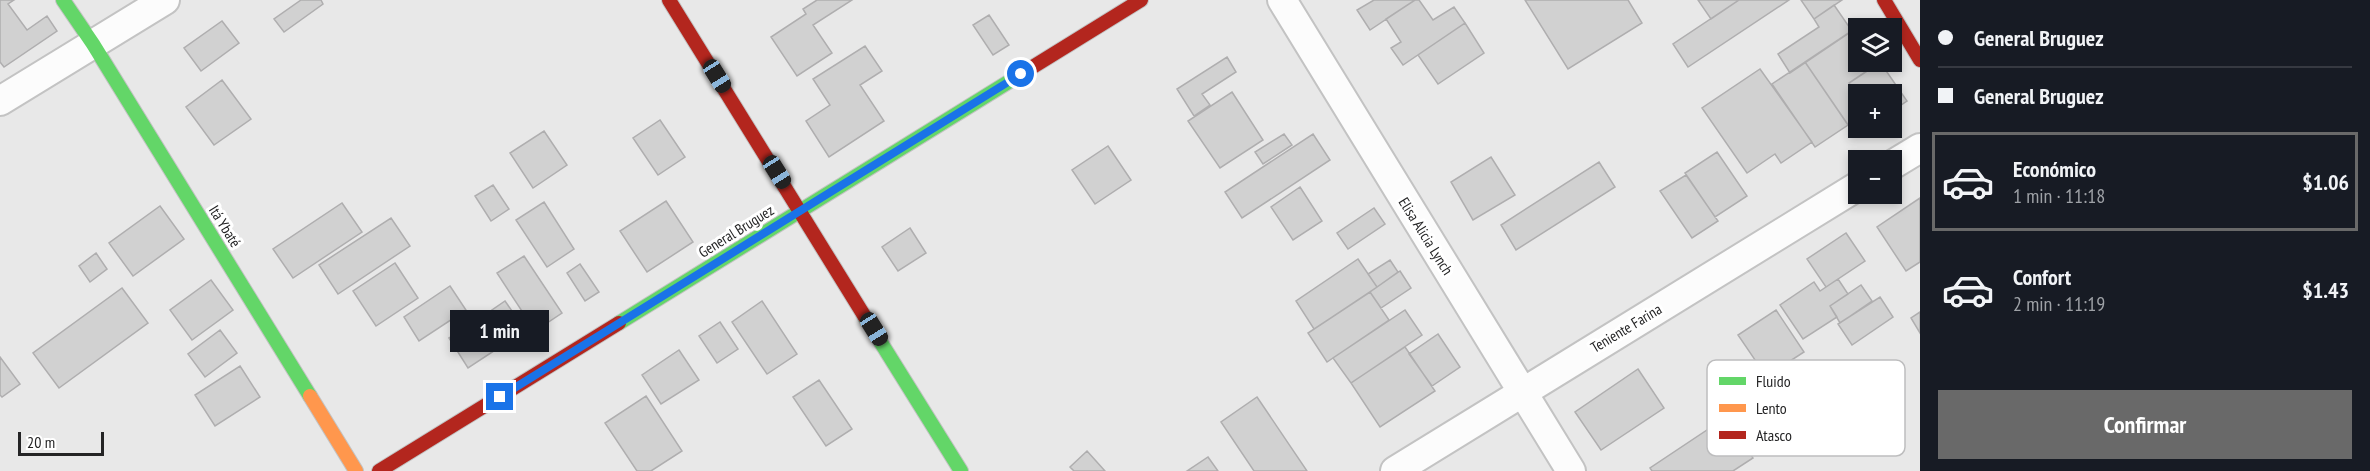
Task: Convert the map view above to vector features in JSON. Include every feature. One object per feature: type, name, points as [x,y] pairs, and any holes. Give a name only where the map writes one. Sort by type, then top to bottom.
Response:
[{"type":"street","name":"Itá Ybaté","points":[[63,0],[93,44],[356,471]]},
{"type":"street","points":[[0,101],[165,0]]},
{"type":"street","points":[[669,0],[961,471]]},
{"type":"street","name":"General Bruguez","points":[[379,471],[1141,0]]},
{"type":"street","name":"Elisa Alicia Lynch","points":[[1282,0],[1571,471]]},
{"type":"street","points":[[1884,0],[1920,60]]},
{"type":"street","points":[[1902,159],[1920,148]]},
{"type":"street","name":"Teniente Farina","points":[[1395,471],[1848,192]]},
{"type":"building","points":[[0,0],[14,0],[8,4],[27,30],[47,16],[57,31],[4,67],[0,62]]},
{"type":"building","points":[[301,0],[321,0],[323,4],[284,32],[274,19]]},
{"type":"building","points":[[817,0],[852,0],[813,25],[832,53],[797,76],[771,37],[806,14],[803,9]]},
{"type":"building","points":[[1374,0],[1415,0],[1370,30],[1357,10]]},
{"type":"building","points":[[1415,0],[1419,0],[1433,20],[1454,7],[1465,23],[1403,65],[1391,48],[1401,42],[1386,19]]},
{"type":"building","points":[[1525,0],[1628,0],[1642,23],[1568,69]]},
{"type":"building","points":[[1698,0],[1739,0],[1711,19]]},
{"type":"building","points":[[1739,0],[1789,0],[1688,67],[1673,44]]},
{"type":"building","points":[[1801,0],[1842,0],[1814,19]]},
{"type":"building","points":[[1834,5],[1848,25],[1848,34],[1790,73],[1778,54],[1819,27],[1814,19]]},
{"type":"building","points":[[989,15],[1009,45],[993,55],[973,25]]},
{"type":"building","points":[[222,21],[239,43],[201,71],[184,48]]},
{"type":"building","points":[[1465,23],[1484,53],[1438,84],[1418,55]]},
{"type":"building","points":[[1848,33],[1848,72],[1866,72],[1848,84],[1848,125],[1805,62]]},
{"type":"building","points":[[865,46],[882,71],[860,85],[884,121],[829,157],[806,121],[830,105],[813,79]]},
{"type":"building","points":[[1227,57],[1236,72],[1202,94],[1210,105],[1194,116],[1177,89]]},
{"type":"building","points":[[1805,62],[1848,125],[1815,147],[1772,84]]},
{"type":"building","points":[[1760,69],[1812,142],[1781,163],[1775,154],[1747,173],[1702,108]]},
{"type":"building","points":[[1865,72],[1887,72],[1895,84],[1850,84]]},
{"type":"building","points":[[222,80],[251,119],[214,145],[186,107]]},
{"type":"building","points":[[1232,92],[1263,140],[1220,168],[1188,121]]},
{"type":"building","points":[[1902,94],[1907,101],[1902,104]]},
{"type":"building","points":[[660,120],[685,157],[658,175],[633,138]]},
{"type":"building","points":[[544,131],[567,165],[533,188],[510,153]]},
{"type":"building","points":[[1284,134],[1292,145],[1263,164],[1255,152]]},
{"type":"building","points":[[1313,134],[1330,160],[1242,218],[1225,192]]},
{"type":"building","points":[[1108,146],[1131,180],[1095,204],[1072,170]]},
{"type":"building","points":[[1717,152],[1747,196],[1715,217],[1685,173]]},
{"type":"building","points":[[1491,157],[1515,195],[1473,220],[1451,182]]},
{"type":"building","points":[[1599,162],[1615,187],[1516,250],[1501,225]]},
{"type":"building","points":[[1686,175],[1718,221],[1692,238],[1660,191]]},
{"type":"building","points":[[493,185],[509,209],[491,221],[475,196]]},
{"type":"building","points":[[1300,187],[1322,221],[1293,240],[1271,207]]},
{"type":"building","points":[[1920,198],[1920,262],[1906,271],[1877,227]]},
{"type":"building","points":[[666,201],[693,242],[647,272],[620,231]]},
{"type":"building","points":[[544,202],[574,249],[547,267],[516,220]]},
{"type":"building","points":[[342,203],[362,232],[293,278],[273,249]]},
{"type":"building","points":[[160,206],[184,239],[133,276],[109,243]]},
{"type":"building","points":[[1374,208],[1385,224],[1348,249],[1337,233]]},
{"type":"building","points":[[391,218],[410,246],[338,294],[319,265]]},
{"type":"building","points":[[910,228],[926,253],[898,271],[882,247]]},
{"type":"building","points":[[1846,233],[1865,261],[1826,287],[1807,259]]},
{"type":"building","points":[[96,253],[107,269],[90,282],[79,266]]},
{"type":"building","points":[[524,256],[562,313],[535,331],[497,273]]},
{"type":"building","points":[[1358,259],[1377,287],[1314,329],[1296,301]]},
{"type":"building","points":[[1390,260],[1398,272],[1377,287],[1368,274]]},
{"type":"building","points":[[395,263],[418,298],[376,326],[353,291]]},
{"type":"building","points":[[580,264],[599,292],[585,301],[567,273]]},
{"type":"building","points":[[1400,271],[1411,288],[1381,308],[1370,292]]},
{"type":"building","points":[[1838,279],[1848,294],[1830,306],[1837,317],[1803,339],[1780,305],[1814,282],[1820,291]]},
{"type":"building","points":[[211,280],[233,310],[192,340],[170,310]]},
{"type":"building","points":[[1861,285],[1872,301],[1840,323],[1830,306]]},
{"type":"building","points":[[450,286],[466,310],[419,341],[404,317]]},
{"type":"building","points":[[122,288],[148,323],[59,388],[33,353]]},
{"type":"building","points":[[1370,292],[1389,320],[1327,362],[1308,333]]},
{"type":"building","points":[[1880,297],[1893,317],[1852,345],[1838,324]]},
{"type":"building","points":[[505,301],[528,334],[514,343],[492,310]]},
{"type":"building","points":[[762,301],[797,354],[767,374],[732,322]]},
{"type":"building","points":[[1405,310],[1422,335],[1351,383],[1333,358]]},
{"type":"building","points":[[1776,310],[1804,352],[1792,360],[1755,360],[1738,335]]},
{"type":"building","points":[[1920,312],[1920,333],[1911,318]]},
{"type":"building","points":[[487,313],[506,343],[468,368],[449,338]]},
{"type":"building","points":[[720,322],[738,349],[717,363],[699,336]]},
{"type":"building","points":[[220,330],[237,353],[205,377],[188,354]]},
{"type":"building","points":[[1438,334],[1460,367],[1432,386],[1409,354]]},
{"type":"building","points":[[1405,347],[1435,391],[1380,427],[1351,383]]},
{"type":"building","points":[[679,350],[699,380],[661,404],[642,375]]},
{"type":"building","points":[[0,357],[20,384],[2,397],[0,395]]},
{"type":"building","points":[[240,366],[260,397],[215,426],[195,395]]},
{"type":"building","points":[[1638,369],[1664,408],[1601,450],[1575,412]]},
{"type":"building","points":[[819,380],[852,429],[826,446],[793,397]]},
{"type":"building","points":[[646,396],[682,451],[651,471],[637,471],[605,423]]},
{"type":"building","points":[[1257,397],[1307,471],[1254,471],[1221,422]]},
{"type":"building","points":[[1707,430],[1707,456],[1752,456],[1753,458],[1733,471],[1652,471],[1650,468]]},
{"type":"building","points":[[1087,451],[1105,471],[1074,471],[1070,467]]},
{"type":"building","points":[[1208,457],[1218,471],[1187,471]]},
{"type":"traffic: fast","points":[[63,0],[93,44],[310,396]]},
{"type":"traffic: fast","points":[[619,323],[1031,68]]},
{"type":"traffic: fast","points":[[865,317],[961,471]]},
{"type":"traffic: slow","points":[[310,396],[356,471]]},
{"type":"traffic: jam","points":[[669,0],[865,317]]},
{"type":"traffic: jam","points":[[1031,68],[1141,0]]},
{"type":"traffic: jam","points":[[1884,0],[1920,60]]},
{"type":"traffic: jam","points":[[379,471],[619,323]]},
{"type":"route","points":[[500,397],[1021,74]]}]
